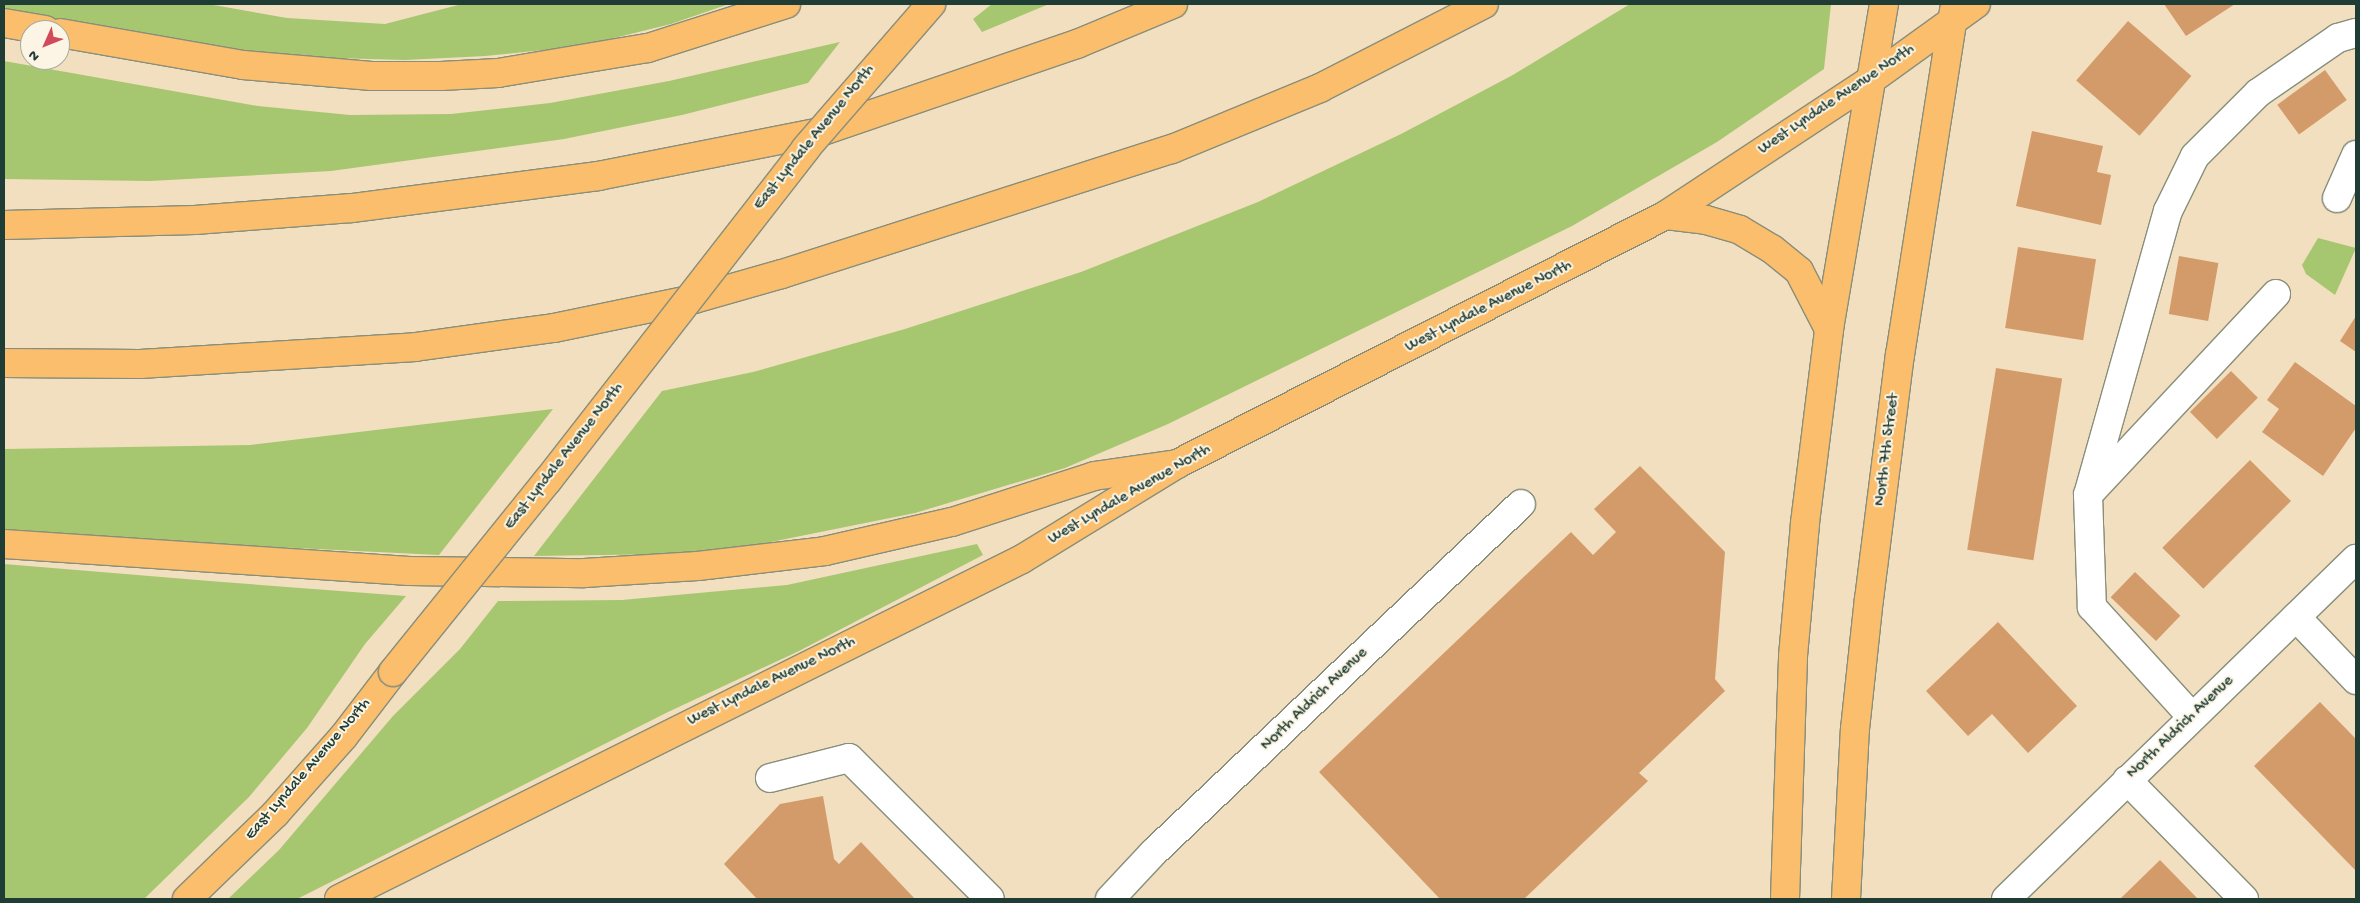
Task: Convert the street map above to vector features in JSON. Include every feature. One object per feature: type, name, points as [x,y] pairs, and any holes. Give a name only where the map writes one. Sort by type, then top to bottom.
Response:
[{"type":"main road","points":[[70,35],[243,65],[372,76],[441,76],[517,70],[648,48],[786,4]]},
{"type":"main road","name":"East Lyndale Avenue North","points":[[187,899],[275,814],[344,736],[393,672],[548,480],[806,148],[931,4]]},
{"type":"main road","points":[[4,225],[185,220],[352,208],[598,176],[820,132],[1077,44],[1173,4]]},
{"type":"main road","points":[[4,363],[140,364],[415,347],[554,328],[694,299],[818,263],[1172,149],[1320,88],[1484,4]]},
{"type":"main road","points":[[1785,899],[1793,656],[1805,523],[1829,329],[1884,4]]},
{"type":"main road","name":"West Lyndale Avenue North","points":[[339,899],[1022,559],[1177,464],[1666,215],[1872,79],[1954,12],[1976,4]]},
{"type":"main road","name":"North 7th Street","points":[[1846,899],[1855,729],[1868,609],[1900,355],[1954,12]]},
{"type":"main road","points":[[4,23],[20,26]]},
{"type":"main road","points":[[1666,215],[1706,220],[1740,230],[1772,249],[1799,271],[1829,329]]},
{"type":"main road","points":[[4,544],[409,571],[584,573],[698,566],[824,551],[952,522],[1094,476],[1177,464]]},
{"type":"street","points":[[2192,717],[2092,607],[2088,495],[2168,211],[2195,156],[2258,93],[2338,38],[2356,32]]},
{"type":"street","points":[[2337,198],[2356,156]]},
{"type":"street","points":[[2088,495],[2276,294]]},
{"type":"street","name":"North Aldrich Avenue","points":[[1110,899],[1153,853],[1522,504]]},
{"type":"street","name":"North Aldrich Avenue","points":[[2006,899],[2356,558]]},
{"type":"street","points":[[2296,617],[2356,680]]},
{"type":"street","points":[[770,778],[849,758],[990,899]]},
{"type":"street","points":[[2127,780],[2244,899]]},
{"type":"green space","points":[[4,4],[208,4],[287,18],[385,24],[462,4],[729,4],[671,24],[582,46],[485,56],[405,60],[332,58],[241,50],[70,24],[70,20],[44,20],[4,14]]},
{"type":"green space","points":[[992,4],[1049,4],[982,32],[973,19]]},
{"type":"green space","points":[[1630,4],[1831,4],[1824,69],[1717,142],[1572,226],[1168,424],[1065,468],[915,513],[761,544],[675,554],[534,556],[662,391],[753,372],[905,329],[1081,272],[1258,202],[1401,134],[1511,76]]},
{"type":"green space","points":[[840,42],[808,83],[682,115],[564,139],[331,171],[150,181],[4,179],[4,61],[20,64],[20,70],[55,70],[258,106],[350,115],[451,114],[550,103],[669,81]]},
{"type":"green space","points":[[2318,238],[2356,248],[2335,295],[2306,274],[2302,265]]},
{"type":"green space","points":[[553,409],[439,555],[4,534],[4,449],[250,445]]},
{"type":"green space","points":[[977,544],[983,555],[799,651],[668,712],[297,899],[228,899],[279,850],[393,716],[460,649],[498,601],[622,600],[787,585]]},
{"type":"green space","points":[[4,564],[406,596],[365,644],[307,728],[249,797],[144,899],[4,899]]},
{"type":"building","points":[[2164,4],[2235,4],[2186,36]]},
{"type":"building","points":[[2128,21],[2191,76],[2140,136],[2076,81]]},
{"type":"building","points":[[2325,70],[2347,100],[2299,135],[2277,105]]},
{"type":"building","points":[[2032,131],[2103,146],[2097,172],[2111,175],[2101,225],[2016,206]]},
{"type":"building","points":[[2018,247],[2096,259],[2083,340],[2005,328]]},
{"type":"building","points":[[2179,256],[2218,263],[2208,321],[2169,314]]},
{"type":"building","points":[[2356,316],[2356,352],[2340,341]]},
{"type":"building","points":[[2295,362],[2356,406],[2356,428],[2323,476],[2262,432],[2279,409],[2267,400]]},
{"type":"building","points":[[1996,368],[2062,378],[2033,560],[1967,550]]},
{"type":"building","points":[[2231,371],[2258,398],[2217,439],[2190,412]]},
{"type":"building","points":[[2250,460],[2291,501],[2203,589],[2162,548]]},
{"type":"building","points":[[1640,466],[1725,552],[1715,679],[1725,691],[1639,773],[1648,781],[1524,899],[1440,899],[1319,772],[1571,532],[1593,555],[1616,532],[1594,509]]},
{"type":"building","points":[[2135,572],[2180,616],[2156,641],[2111,597]]},
{"type":"building","points":[[1998,622],[2077,706],[2028,753],[1992,714],[1968,736],[1926,691]]},
{"type":"building","points":[[2320,702],[2356,739],[2356,871],[2254,766]]},
{"type":"building","points":[[823,796],[834,859],[839,864],[861,842],[915,899],[757,899],[724,864],[780,804]]},
{"type":"building","points":[[2160,860],[2198,899],[2120,899]]}]
